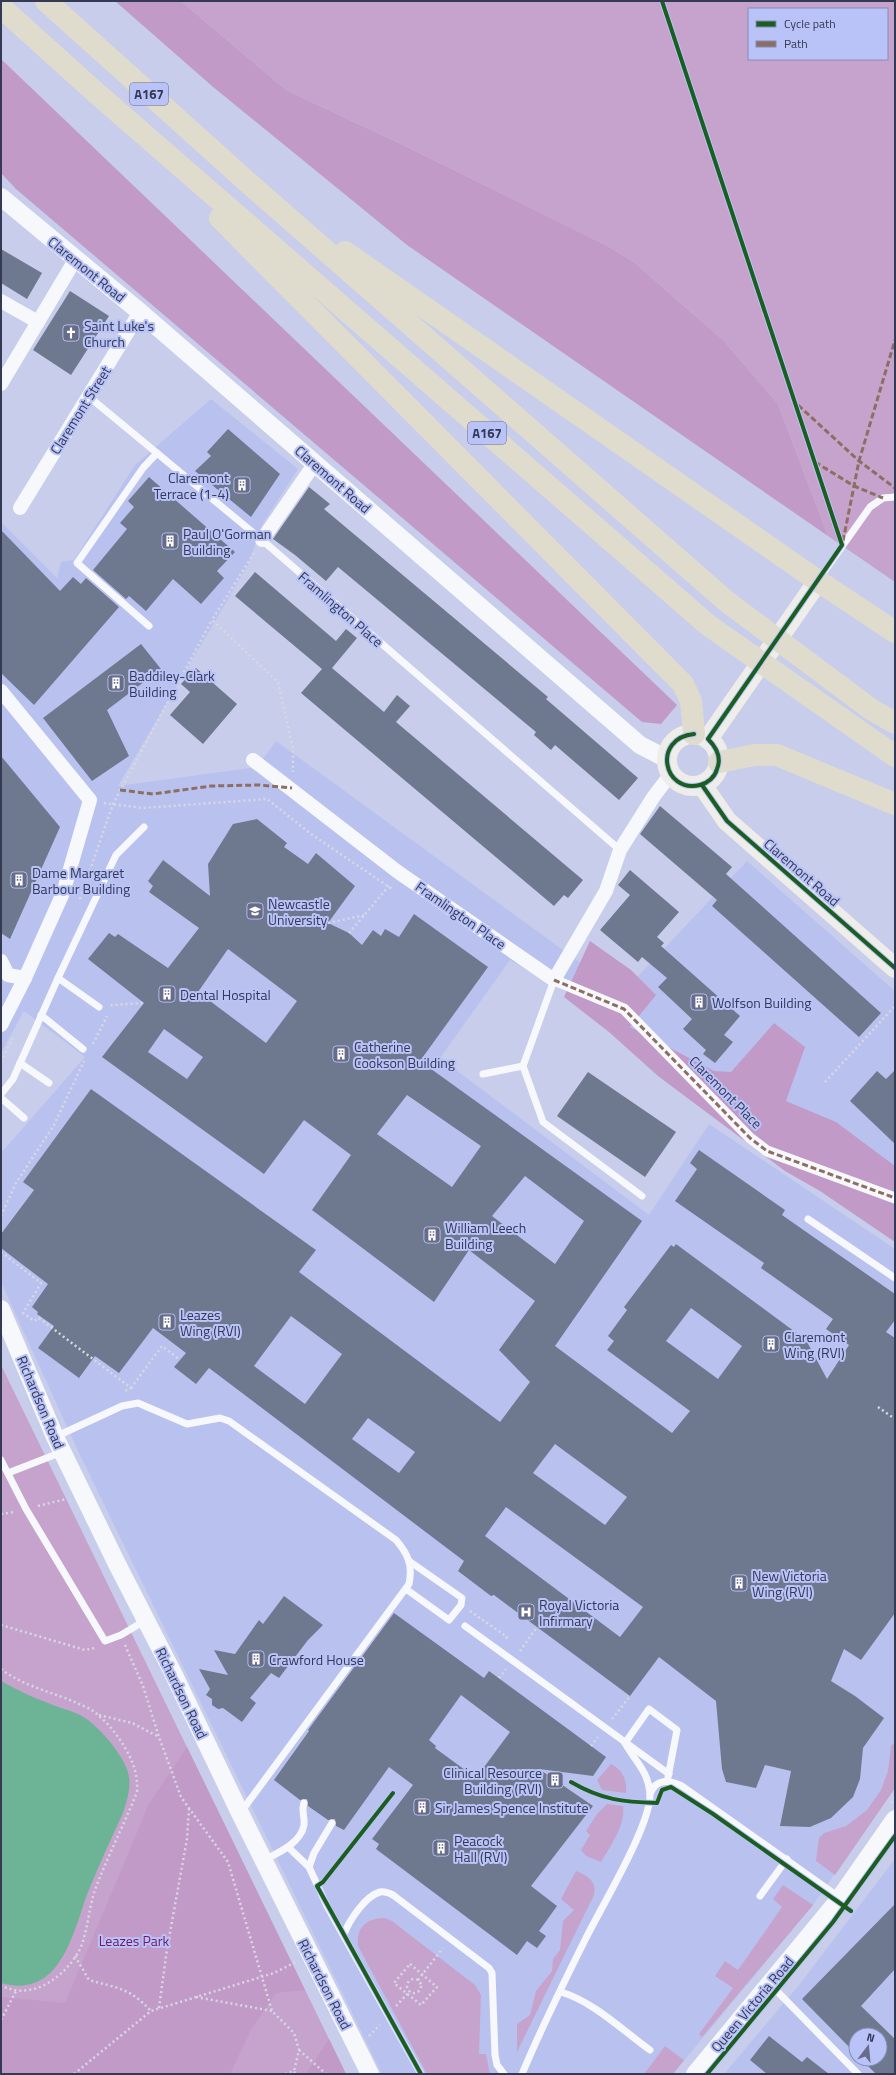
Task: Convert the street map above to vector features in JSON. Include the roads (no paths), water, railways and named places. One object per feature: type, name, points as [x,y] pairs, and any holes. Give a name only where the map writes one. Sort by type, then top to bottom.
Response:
[{"type":"highway","name":"A167","points":[[46,1],[253,187],[726,601],[872,710],[895,723]]},
{"type":"highway","name":"A167","points":[[1,7],[94,91],[708,625],[895,756]]},
{"type":"highway","points":[[94,91],[683,684],[691,701],[701,736]]},
{"type":"highway","points":[[253,187],[813,589],[895,632]]},
{"type":"highway","points":[[719,762],[755,755],[777,756],[895,804]]},
{"type":"main road","points":[[701,736],[735,698],[813,589]]},
{"type":"main road","points":[[701,736],[714,745],[719,762],[714,776],[702,785],[685,785],[677,781],[669,766],[673,744],[679,738],[701,736]]},
{"type":"main road","name":"Claremont Road","points":[[702,785],[727,821],[895,968]]},
{"type":"street","name":"Claremont Road","points":[[1,197],[75,260],[140,312],[640,745],[658,756],[669,766]]},
{"type":"street","points":[[1,384],[75,260]]},
{"type":"street","points":[[1,301],[38,322]]},
{"type":"street","name":"Claremont Street","points":[[20,508],[140,312]]},
{"type":"street","points":[[262,540],[315,463]]},
{"type":"street","points":[[1,691],[90,800],[63,893],[25,978],[1,1025]]},
{"type":"street","name":"Framlington Place","points":[[253,760],[292,788],[398,872],[554,980]]},
{"type":"street","points":[[554,980],[606,890],[620,850],[654,796],[669,766]]},
{"type":"street","points":[[1,961],[8,975],[25,978]]},
{"type":"street","name":"Claremont Place","points":[[554,980],[624,1009],[750,1138],[767,1151],[895,1198]]},
{"type":"street","name":"Richardson Road","points":[[1,1309],[58,1444],[172,1671],[240,1814],[370,2074]]},
{"type":"street","name":"Queen Victoria Road","points":[[695,2074],[840,1897],[895,1819]]},
{"type":"lane","name":"Framlington Place","points":[[88,396],[262,540],[620,850]]},
{"type":"lane","points":[[149,626],[77,563],[143,468],[157,453]]},
{"type":"lane","points":[[813,589],[870,507],[883,498],[895,497]]},
{"type":"lane","points":[[1,1094],[13,1079],[58,978],[116,855],[144,827]]},
{"type":"lane","points":[[58,978],[99,1007]]},
{"type":"lane","points":[[554,980],[523,1066],[543,1122],[642,1196]]},
{"type":"lane","points":[[41,1015],[86,1050]]},
{"type":"lane","points":[[20,1063],[49,1083]]},
{"type":"lane","points":[[483,1074],[523,1066]]},
{"type":"lane","points":[[1,1098],[24,1118]]},
{"type":"lane","points":[[808,1219],[895,1278]]},
{"type":"lane","points":[[8,1473],[122,1406],[138,1403],[187,1424],[220,1418],[229,1421],[396,1540],[406,1552],[411,1573],[409,1584],[240,1814]]},
{"type":"lane","points":[[1,1460],[26,1509],[105,1641],[121,1635],[146,1620]]},
{"type":"lane","points":[[406,1588],[449,1620],[461,1605],[462,1598],[409,1561]]},
{"type":"lane","points":[[465,1626],[625,1743],[668,1778],[696,1794],[840,1897]]},
{"type":"lane","points":[[625,1743],[649,1709],[677,1730],[668,1778]]},
{"type":"lane","points":[[625,1743],[644,1770],[650,1794]]},
{"type":"lane","points":[[522,2074],[585,1940],[637,1838],[644,1821],[650,1794],[657,1784],[668,1778]]},
{"type":"lane","points":[[264,1860],[288,1847],[303,1828],[304,1803]]},
{"type":"lane","points":[[309,1867],[314,1853],[332,1823]]},
{"type":"lane","points":[[288,1847],[309,1867],[327,1906],[421,2074]]},
{"type":"lane","points":[[760,1896],[787,1859]]},
{"type":"lane","points":[[344,1934],[347,1925],[357,1911],[380,1892],[386,1892],[393,1895],[489,1968],[492,1973],[495,2055],[497,2065],[504,2074]]},
{"type":"lane","points":[[769,1983],[858,2074]]},
{"type":"lane","points":[[561,1992],[575,1996],[593,2007],[650,2050]]},
{"type":"place","name":"Saint Luke's Church","points":[[71,333]]},
{"type":"place","name":"Claremont Terrace (1-4)","points":[[242,485]]},
{"type":"place","name":"Paul O'Gorman Building","points":[[170,541]]},
{"type":"place","name":"Baddiley-Clark Building","points":[[116,683]]},
{"type":"place","name":"Dame Margaret Barbour Building","points":[[19,880]]},
{"type":"place","name":"Newcastle University","points":[[255,911]]},
{"type":"place","name":"Dental Hospital","points":[[167,994]]},
{"type":"place","name":"Wolfson Building","points":[[699,1002]]},
{"type":"place","name":"Catherine Cookson Building","points":[[341,1054]]},
{"type":"place","name":"William Leech Building","points":[[432,1235]]},
{"type":"place","name":"Leazes Wing (RVI)","points":[[167,1322]]},
{"type":"place","name":"Claremont Wing (RVI)","points":[[771,1344]]},
{"type":"place","name":"New Victoria Wing (RVI)","points":[[739,1583]]},
{"type":"place","name":"Royal Victoria Infirmary","points":[[526,1612]]},
{"type":"place","name":"Crawford House","points":[[256,1659]]},
{"type":"place","name":"Clinical Resource Building (RVI)","points":[[555,1780]]},
{"type":"place","name":"Sir James Spence Institute","points":[[422,1807]]},
{"type":"place","name":"Peacock Hall (RVI)","points":[[441,1848]]},
{"type":"park label","name":"Leazes Park","points":[[134,1940]]}]
